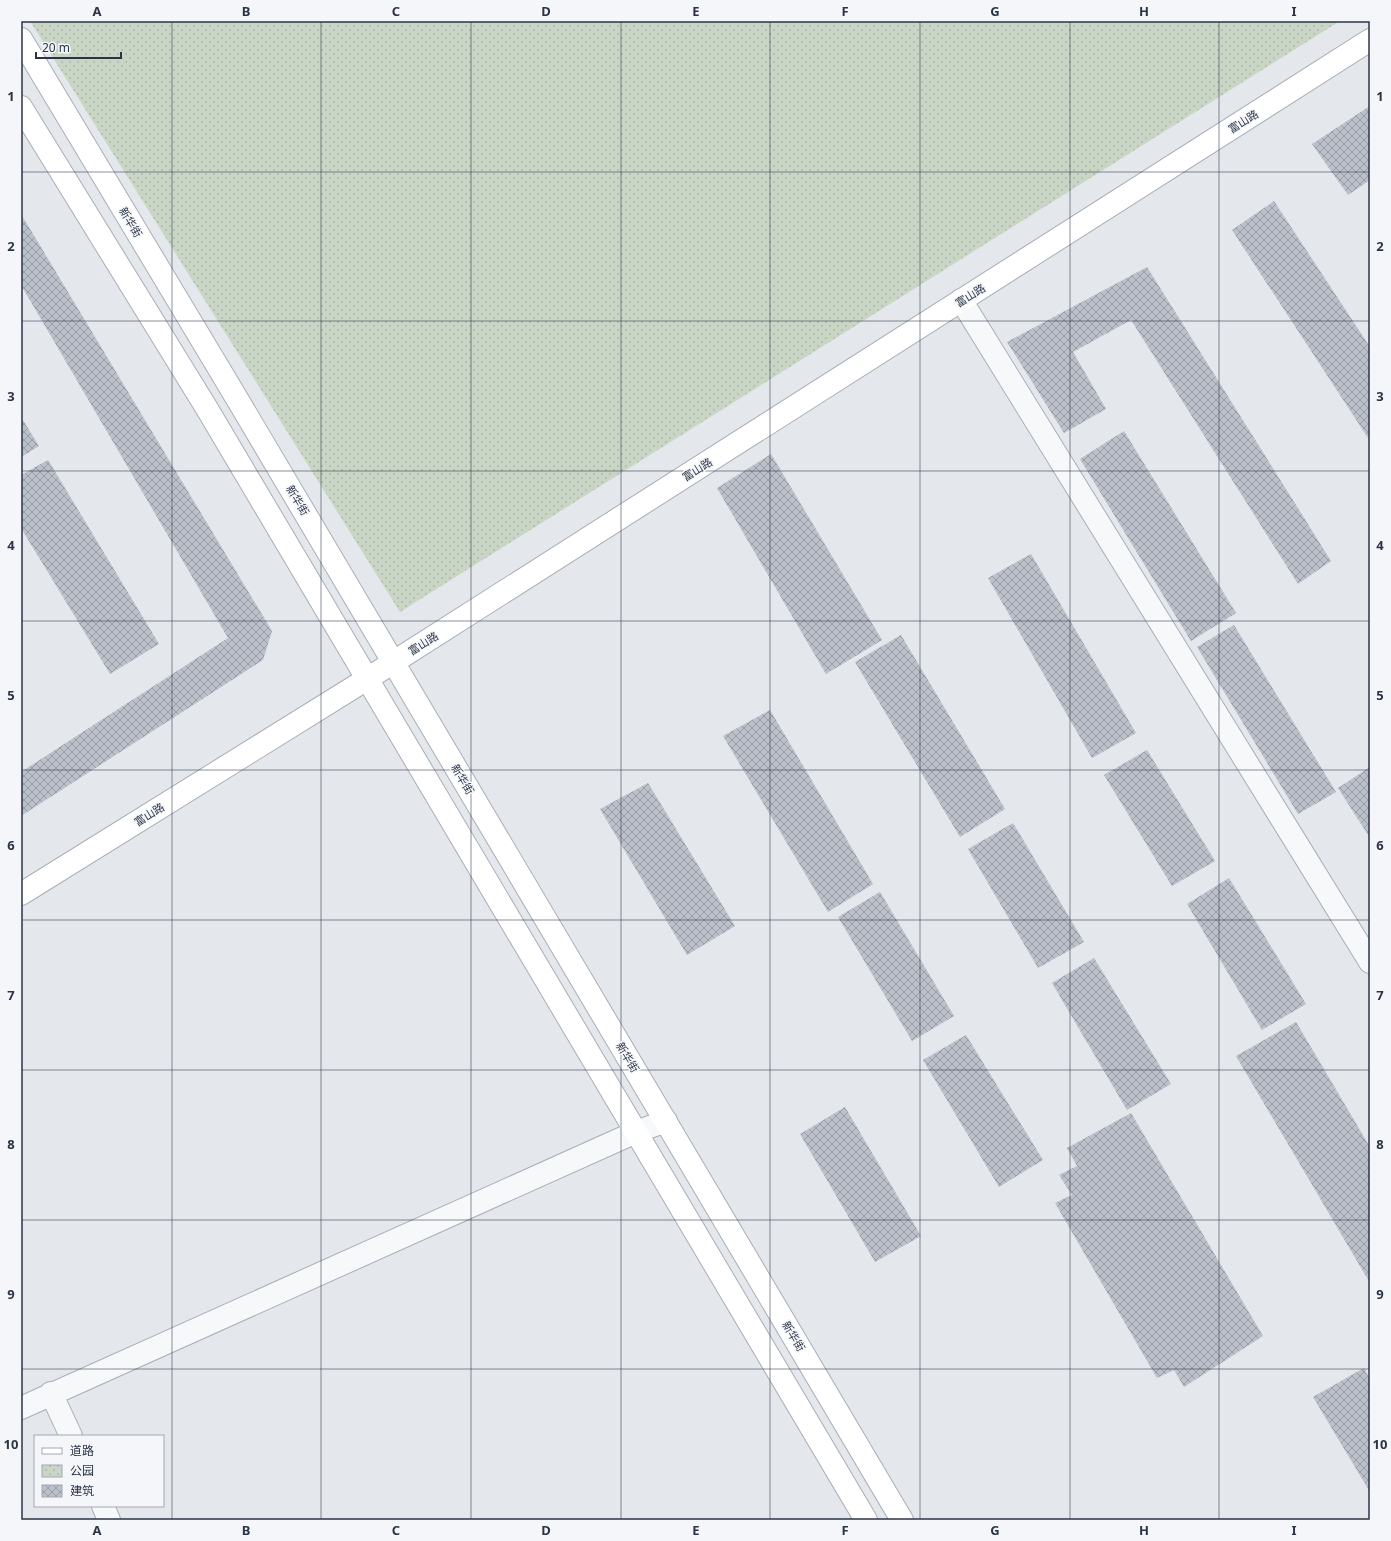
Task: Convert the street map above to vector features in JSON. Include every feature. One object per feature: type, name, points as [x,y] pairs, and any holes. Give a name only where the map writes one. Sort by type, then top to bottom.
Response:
[{"type":"street","name":"新华街","points":[[21,39],[394,662],[902,1520]]},
{"type":"street","name":"富山路","points":[[21,894],[394,662],[1370,40]]},
{"type":"street","points":[[21,107],[206,408],[866,1520]]},
{"type":"street","points":[[961,300],[1370,962]]},
{"type":"street","points":[[21,1408],[51,1393],[636,1132],[666,1121]]},
{"type":"street","points":[[51,1393],[71,1435]]},
{"type":"green space","points":[[30,21],[1340,21],[400,612]]},
{"type":"building","points":[[1370,106],[1370,180],[1348,195],[1312,144]]},
{"type":"building","points":[[1274,201],[1370,347],[1370,441],[1232,230]]},
{"type":"building","points":[[21,214],[272,631],[263,660],[21,816],[21,772],[228,638],[21,285]]},
{"type":"building","points":[[1147,267],[1331,561],[1298,584],[1131,320],[1073,352],[1106,409],[1064,433],[1007,342]]},
{"type":"building","points":[[21,417],[39,446],[21,457]]},
{"type":"building","points":[[1124,431],[1236,613],[1191,641],[1080,459]]},
{"type":"building","points":[[771,454],[882,640],[826,674],[717,488]]},
{"type":"building","points":[[48,460],[159,644],[110,674],[21,528],[21,475]]},
{"type":"building","points":[[1031,554],[1136,733],[1092,758],[988,578]]},
{"type":"building","points":[[1234,625],[1336,792],[1298,814],[1197,647]]},
{"type":"building","points":[[901,635],[1005,809],[960,837],[855,662]]},
{"type":"building","points":[[770,710],[873,884],[828,912],[723,736]]},
{"type":"building","points":[[1147,750],[1215,861],[1172,886],[1104,775]]},
{"type":"building","points":[[1370,767],[1370,838],[1338,788]]},
{"type":"building","points":[[648,783],[735,926],[687,955],[600,809]]},
{"type":"building","points":[[1013,823],[1084,942],[1038,968],[968,849]]},
{"type":"building","points":[[1229,878],[1306,1004],[1262,1030],[1187,904]]},
{"type":"building","points":[[880,892],[954,1016],[912,1041],[838,917]]},
{"type":"building","points":[[1094,958],[1171,1084],[1127,1110],[1052,983]]},
{"type":"building","points":[[1296,1022],[1370,1147],[1370,1283],[1236,1056]]},
{"type":"building","points":[[966,1035],[1043,1160],[999,1187],[923,1060]]},
{"type":"building","points":[[845,1107],[921,1236],[875,1262],[800,1134]]},
{"type":"building","points":[[1131,1113],[1263,1336],[1184,1387],[1174,1370],[1157,1378],[1055,1203],[1072,1195],[1059,1175],[1077,1166],[1067,1148]]},
{"type":"building","points":[[1364,1368],[1370,1379],[1370,1492],[1313,1397]]}]
